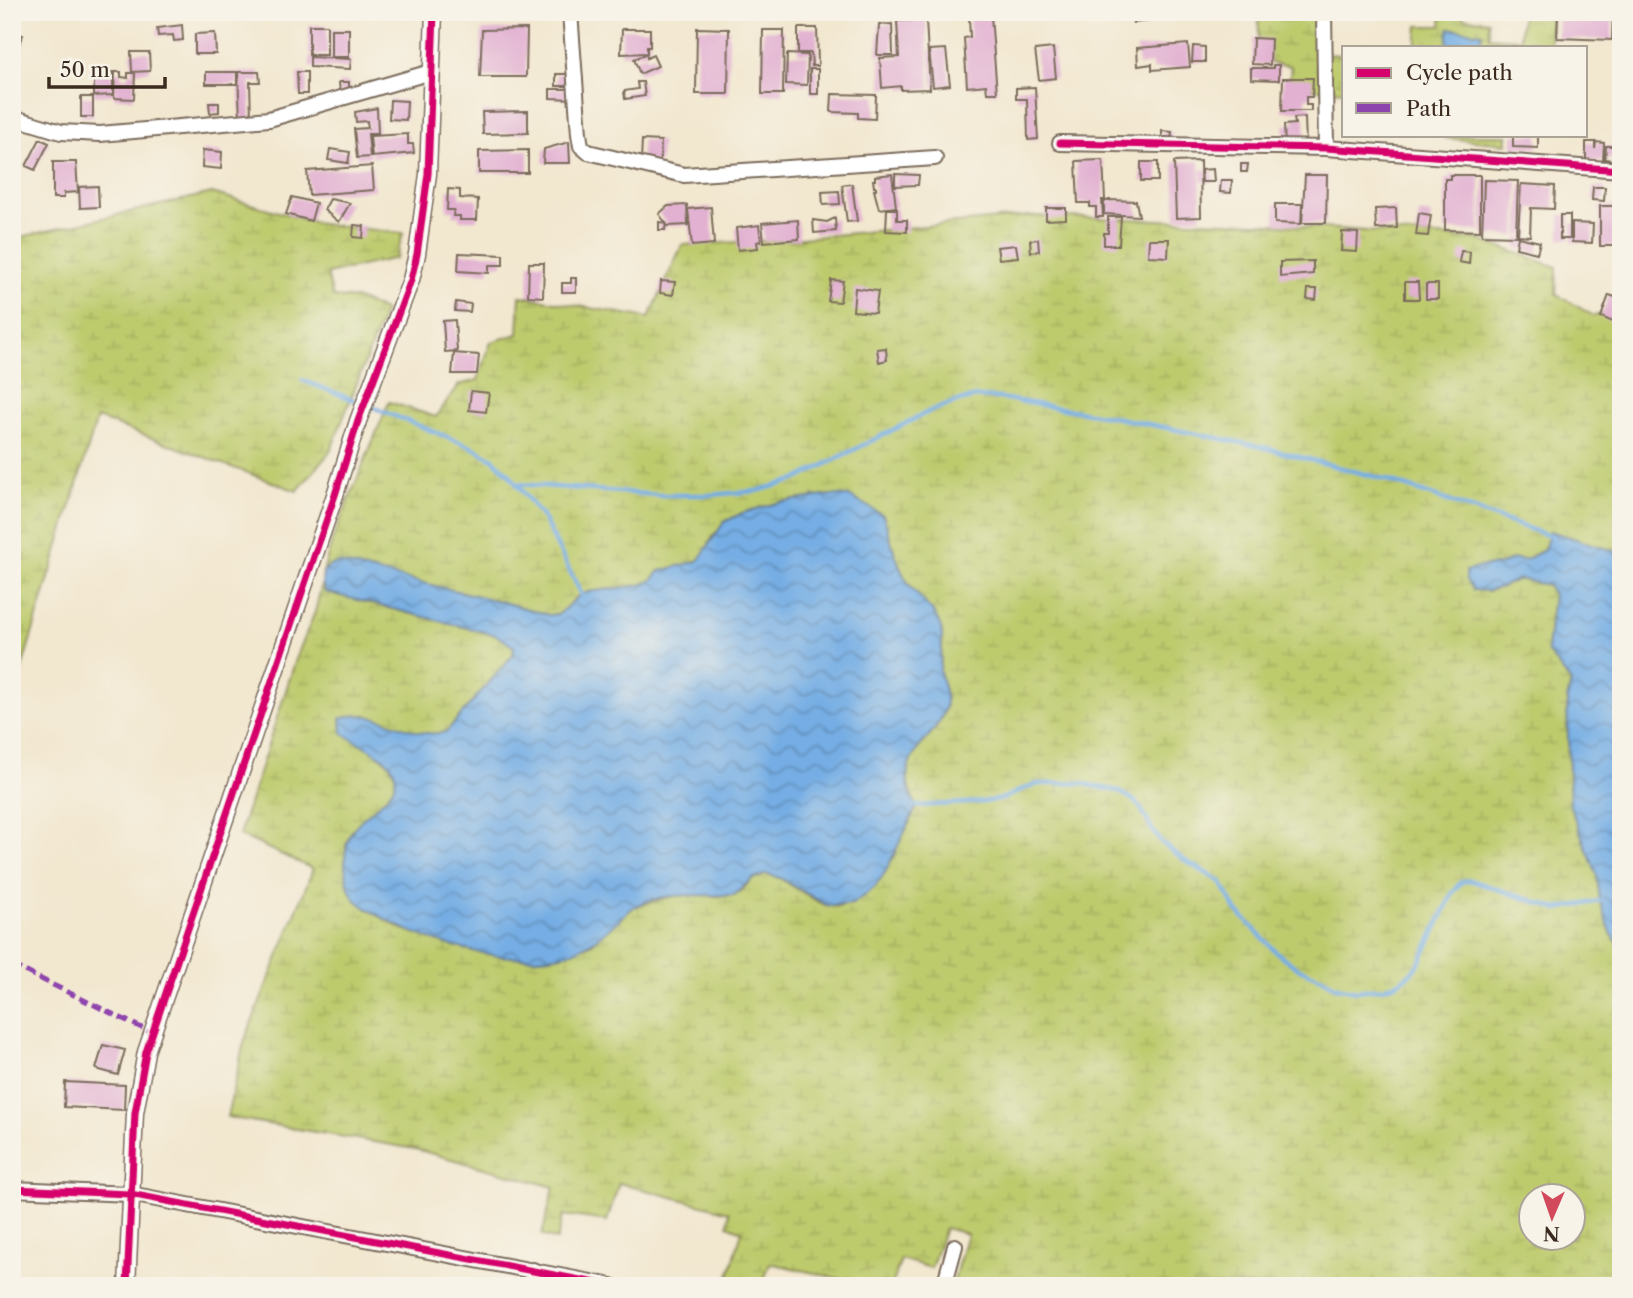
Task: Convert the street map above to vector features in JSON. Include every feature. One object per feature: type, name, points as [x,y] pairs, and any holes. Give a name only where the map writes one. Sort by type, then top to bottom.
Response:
[{"type":"street","points":[[127,1286],[136,1097],[146,1052],[358,421],[411,280],[428,174],[435,12]]},
{"type":"street","points":[[570,12],[579,134],[581,146],[588,152],[684,176],[935,158]]},
{"type":"street","points":[[1324,12],[1326,148]]},
{"type":"street","points":[[12,117],[61,132],[100,134],[269,118],[431,72]]},
{"type":"street","points":[[1060,143],[1326,148],[1621,170]]},
{"type":"street","points":[[12,1189],[130,1194],[612,1286]]},
{"type":"street","points":[[944,1286],[955,1246]]},
{"type":"street","points":[[529,1286],[533,1269]]},
{"type":"green space","points":[[1259,12],[1318,12],[1317,54],[1342,55],[1342,91],[1289,87],[1291,66],[1258,61]]},
{"type":"green space","points":[[1442,12],[1462,12],[1464,18],[1488,21],[1489,37],[1520,39],[1522,12],[1551,12],[1550,46],[1479,46],[1481,33],[1447,44],[1465,46],[1416,46],[1418,26],[1441,26]]},
{"type":"green space","points":[[1507,136],[1507,144],[1445,138]]},
{"type":"green space","points":[[212,193],[321,224],[403,233],[396,258],[327,274],[333,297],[358,299],[385,311],[330,452],[297,491],[97,418],[12,701],[12,239]]},
{"type":"green space","points":[[1029,216],[1255,223],[1477,239],[1557,267],[1556,294],[1594,316],[1621,310],[1621,553],[1550,532],[1544,550],[1525,560],[1512,559],[1501,565],[1484,566],[1502,587],[1518,579],[1548,585],[1553,595],[1547,651],[1571,682],[1567,700],[1570,806],[1597,875],[1600,901],[1611,933],[1621,947],[1621,1286],[952,1286],[967,1234],[945,1228],[931,1268],[901,1259],[892,1286],[840,1286],[841,1279],[770,1263],[762,1286],[726,1286],[742,1231],[728,1225],[729,1212],[619,1183],[607,1221],[563,1215],[557,1240],[542,1235],[554,1187],[415,1149],[227,1117],[244,1042],[313,869],[239,835],[297,656],[315,612],[322,583],[325,592],[496,635],[514,647],[513,655],[446,732],[423,735],[365,715],[380,756],[395,773],[396,783],[392,792],[352,830],[346,845],[345,866],[364,907],[400,928],[490,954],[519,957],[563,954],[591,944],[634,907],[680,894],[719,896],[740,892],[752,879],[767,874],[779,878],[817,901],[839,907],[875,887],[894,856],[899,840],[917,807],[909,787],[908,771],[912,758],[938,724],[944,712],[946,697],[940,671],[941,628],[904,576],[883,515],[831,495],[781,502],[742,513],[713,535],[708,548],[698,561],[661,571],[652,580],[641,585],[588,592],[577,597],[559,614],[549,615],[340,564],[323,572],[333,538],[389,402],[436,417],[459,385],[478,380],[491,342],[518,334],[520,296],[649,318],[682,245],[782,240]]},
{"type":"water","points":[[1449,28],[1482,33],[1479,46],[1447,44]]},
{"type":"water","points":[[831,495],[849,496],[883,515],[904,576],[934,614],[942,633],[940,671],[946,697],[944,712],[912,759],[907,772],[909,787],[917,806],[886,871],[875,887],[853,904],[828,906],[780,878],[767,874],[752,879],[734,895],[683,895],[646,902],[632,908],[587,945],[565,954],[520,958],[445,944],[399,926],[366,908],[354,898],[345,867],[349,837],[358,823],[392,790],[395,781],[394,771],[387,761],[342,733],[341,718],[368,716],[419,732],[446,732],[513,655],[514,647],[496,635],[325,592],[323,572],[331,565],[340,563],[549,615],[559,614],[577,597],[588,592],[641,585],[652,580],[660,571],[698,561],[724,522],[742,513],[781,502]]},
{"type":"water","points":[[1550,531],[1621,553],[1621,947],[1611,933],[1600,901],[1597,875],[1570,806],[1567,700],[1571,682],[1547,651],[1553,595],[1548,585],[1518,579],[1487,591],[1473,590],[1466,580],[1466,571],[1501,565],[1512,559],[1525,560],[1544,550]]},
{"type":"building","points":[[1132,12],[1149,12],[1150,21],[1133,23]]},
{"type":"building","points":[[1558,12],[1613,12],[1612,40],[1557,38]]},
{"type":"building","points":[[991,16],[997,93],[987,93],[986,85],[967,87],[964,38],[970,37],[969,17]]},
{"type":"building","points":[[926,20],[930,89],[901,90],[901,86],[882,88],[880,58],[899,57],[897,21]]},
{"type":"building","points":[[892,24],[893,55],[877,55],[879,25]]},
{"type":"building","points":[[182,25],[183,40],[174,41],[173,35],[158,36],[157,28]]},
{"type":"building","points":[[309,25],[327,25],[327,55],[309,55]]},
{"type":"building","points":[[697,28],[729,29],[728,94],[696,94]]},
{"type":"building","points":[[798,28],[817,28],[818,66],[812,66],[811,53],[798,53]]},
{"type":"building","points":[[331,29],[349,29],[349,57],[331,57]]},
{"type":"building","points":[[527,29],[526,77],[480,77],[482,30]]},
{"type":"building","points":[[622,29],[650,29],[650,47],[647,47],[647,53],[621,54]]},
{"type":"building","points":[[763,30],[784,30],[783,94],[762,94]]},
{"type":"building","points":[[12,31],[23,35],[15,54],[12,53]]},
{"type":"building","points":[[215,33],[216,54],[195,54],[195,34]]},
{"type":"building","points":[[1253,38],[1271,39],[1270,65],[1252,64]]},
{"type":"building","points":[[1188,44],[1190,67],[1152,70],[1152,64],[1138,66],[1137,48]]},
{"type":"building","points":[[1193,46],[1205,47],[1205,62],[1192,62]]},
{"type":"building","points":[[1053,48],[1056,78],[1039,80],[1035,50]]},
{"type":"building","points":[[946,49],[950,85],[933,87],[929,50]]},
{"type":"building","points":[[131,52],[149,52],[150,71],[132,72]]},
{"type":"building","points":[[646,54],[647,58],[653,55],[658,66],[640,74],[634,59]]},
{"type":"building","points":[[787,54],[808,55],[807,85],[786,84]]},
{"type":"building","points":[[310,57],[351,59],[350,69],[310,67]]},
{"type":"building","points":[[1273,65],[1279,65],[1279,80],[1251,79],[1251,68],[1273,68]]},
{"type":"building","points":[[810,69],[818,69],[818,94],[810,94]]},
{"type":"building","points":[[113,72],[113,95],[94,96],[94,73]]},
{"type":"building","points":[[115,72],[121,72],[121,77],[128,78],[128,73],[135,73],[134,99],[114,98]]},
{"type":"building","points":[[206,72],[237,72],[237,84],[206,84]]},
{"type":"building","points":[[238,72],[259,72],[260,82],[250,82],[251,119],[240,119]]},
{"type":"building","points":[[297,72],[307,72],[307,94],[298,94]]},
{"type":"building","points":[[556,74],[574,74],[574,86],[556,86]]},
{"type":"building","points":[[1283,78],[1313,78],[1312,97],[1306,97],[1306,105],[1311,105],[1311,111],[1282,111]]},
{"type":"building","points":[[339,82],[349,82],[349,92],[340,93]]},
{"type":"building","points":[[637,82],[643,82],[645,96],[625,99],[624,91],[638,89]]},
{"type":"building","points":[[1035,87],[1038,139],[1028,140],[1027,99],[1016,99],[1016,88]]},
{"type":"building","points":[[550,89],[574,89],[574,99],[550,98]]},
{"type":"building","points":[[832,94],[876,95],[875,119],[858,118],[858,113],[831,112]]},
{"type":"building","points":[[81,97],[93,97],[93,117],[81,117]]},
{"type":"building","points":[[390,100],[407,101],[406,120],[389,119]]},
{"type":"building","points":[[209,103],[219,103],[219,112],[210,113]]},
{"type":"building","points":[[377,108],[378,134],[368,134],[370,157],[357,158],[354,129],[368,128],[367,121],[356,122],[355,112]]},
{"type":"building","points":[[528,111],[528,133],[483,134],[482,112]]},
{"type":"building","points":[[1305,117],[1306,145],[1285,146],[1284,125],[1295,124],[1294,118]]},
{"type":"building","points":[[1162,131],[1172,132],[1171,142],[1162,141]]},
{"type":"building","points":[[408,134],[408,144],[413,144],[414,153],[372,157],[370,136]]},
{"type":"building","points":[[1513,136],[1538,136],[1538,148],[1513,147]]},
{"type":"building","points":[[40,139],[49,143],[35,170],[26,166]]},
{"type":"building","points":[[642,140],[661,141],[660,162],[641,161]]},
{"type":"building","points":[[569,142],[570,163],[543,163],[544,149]]},
{"type":"building","points":[[1586,142],[1595,142],[1595,149],[1596,142],[1604,143],[1603,161],[1586,161]]},
{"type":"building","points":[[1606,146],[1614,146],[1613,160],[1605,159]]},
{"type":"building","points":[[330,149],[350,152],[348,163],[328,160]]},
{"type":"building","points":[[203,150],[222,152],[221,169],[202,167]]},
{"type":"building","points":[[528,150],[528,173],[479,173],[479,151]]},
{"type":"building","points":[[1103,160],[1103,217],[1096,217],[1096,207],[1090,207],[1090,203],[1078,203],[1076,161]]},
{"type":"building","points":[[1200,161],[1201,217],[1176,218],[1174,162]]},
{"type":"building","points":[[53,162],[76,162],[78,192],[64,193],[64,198],[53,198]]},
{"type":"building","points":[[1141,162],[1158,162],[1158,181],[1141,181]]},
{"type":"building","points":[[1241,164],[1248,164],[1247,172],[1241,172]]},
{"type":"building","points":[[372,166],[374,190],[309,195],[307,171]]},
{"type":"building","points":[[1213,169],[1214,182],[1202,182],[1201,170]]},
{"type":"building","points":[[892,174],[896,207],[879,209],[873,180],[875,176]]},
{"type":"building","points":[[895,174],[919,175],[918,185],[895,186]]},
{"type":"building","points":[[1305,175],[1327,175],[1326,223],[1302,223]]},
{"type":"building","points":[[1450,175],[1480,175],[1480,231],[1445,230],[1445,179],[1450,179]]},
{"type":"building","points":[[1221,180],[1232,180],[1231,193],[1220,192]]},
{"type":"building","points":[[1484,180],[1518,181],[1516,236],[1482,235]]},
{"type":"building","points":[[852,184],[857,221],[847,222],[842,185]]},
{"type":"building","points":[[1521,184],[1555,186],[1554,209],[1531,208],[1530,236],[1518,235]]},
{"type":"building","points":[[98,186],[99,207],[80,208],[79,187]]},
{"type":"building","points":[[1593,187],[1605,187],[1604,201],[1592,200]]},
{"type":"building","points":[[448,189],[460,190],[460,198],[478,199],[477,220],[460,220],[460,216],[453,216],[454,210],[447,210]]},
{"type":"building","points":[[839,191],[840,204],[823,205],[822,192]]},
{"type":"building","points":[[292,197],[316,203],[311,221],[286,214]]},
{"type":"building","points":[[330,199],[350,203],[339,222],[324,210]]},
{"type":"building","points":[[1136,201],[1139,216],[1104,214],[1104,202]]},
{"type":"building","points":[[1275,204],[1302,204],[1301,224],[1275,223]]},
{"type":"building","points":[[687,205],[688,225],[668,226],[659,214],[668,206]]},
{"type":"building","points":[[1600,206],[1621,206],[1621,246],[1600,246]]},
{"type":"building","points":[[711,207],[714,244],[692,246],[688,209]]},
{"type":"building","points":[[1046,208],[1066,208],[1066,219],[1046,220]]},
{"type":"building","points":[[1396,208],[1397,228],[1376,229],[1375,209]]},
{"type":"building","points":[[887,209],[897,209],[897,220],[907,220],[907,232],[886,231]]},
{"type":"building","points":[[1419,213],[1431,215],[1428,236],[1416,235]]},
{"type":"building","points":[[1560,215],[1570,215],[1570,239],[1560,239]]},
{"type":"building","points":[[1108,217],[1121,217],[1119,245],[1104,245],[1104,233],[1108,233]]},
{"type":"building","points":[[835,218],[836,231],[814,233],[813,220],[827,222]]},
{"type":"building","points":[[798,220],[799,239],[764,242],[762,223]]},
{"type":"building","points":[[659,222],[666,223],[665,230],[659,230]]},
{"type":"building","points":[[1572,223],[1593,224],[1592,243],[1572,242]]},
{"type":"building","points":[[354,225],[364,226],[363,238],[353,237]]},
{"type":"building","points":[[759,225],[761,241],[757,242],[758,248],[738,250],[736,228]]},
{"type":"building","points":[[1342,232],[1358,233],[1357,252],[1341,251]]},
{"type":"building","points":[[1518,237],[1540,242],[1537,253],[1516,248]]},
{"type":"building","points":[[1038,239],[1039,251],[1031,252],[1030,240]]},
{"type":"building","points":[[1149,239],[1169,239],[1168,257],[1148,256]]},
{"type":"building","points":[[1016,245],[1018,257],[999,259],[997,247]]},
{"type":"building","points":[[1461,251],[1470,252],[1469,264],[1459,262]]},
{"type":"building","points":[[459,253],[503,255],[503,265],[489,265],[489,273],[458,271]]},
{"type":"building","points":[[1313,261],[1313,274],[1280,277],[1280,262]]},
{"type":"building","points":[[529,263],[544,263],[543,297],[528,296]]},
{"type":"building","points":[[571,278],[576,278],[576,292],[562,292],[562,283],[571,283]]},
{"type":"building","points":[[831,280],[843,281],[840,302],[828,301]]},
{"type":"building","points":[[661,281],[675,282],[673,295],[660,293]]},
{"type":"building","points":[[1405,282],[1418,282],[1419,299],[1405,299]]},
{"type":"building","points":[[1426,284],[1438,284],[1438,299],[1426,299]]},
{"type":"building","points":[[855,288],[878,291],[875,313],[853,311]]},
{"type":"building","points":[[1308,289],[1317,289],[1316,300],[1307,299]]},
{"type":"building","points":[[1609,295],[1621,299],[1613,322],[1601,317]]},
{"type":"building","points":[[456,302],[471,304],[470,312],[455,311]]},
{"type":"building","points":[[455,320],[457,351],[445,352],[443,321]]},
{"type":"building","points":[[886,348],[887,360],[879,362],[877,349]]},
{"type":"building","points":[[454,353],[479,355],[477,374],[452,374]]},
{"type":"building","points":[[471,391],[489,393],[486,412],[469,410]]},
{"type":"building","points":[[103,1045],[125,1050],[118,1075],[96,1069]]},
{"type":"building","points":[[65,1082],[125,1085],[124,1110],[64,1107]]},
{"type":"waterway","points":[[302,380],[354,400]]},
{"type":"waterway","points":[[519,484],[658,495],[757,491],[795,480],[930,411],[977,397],[1000,398],[1262,447],[1387,480],[1553,537]]},
{"type":"waterway","points":[[370,406],[472,447],[493,459],[509,474],[543,518],[582,595]]},
{"type":"waterway","points":[[917,806],[1002,799],[1038,784],[1080,783],[1118,791],[1140,807],[1163,844],[1221,882],[1236,910],[1276,952],[1297,968],[1336,987],[1357,991],[1398,983],[1412,972],[1421,960],[1453,892],[1461,882],[1470,880],[1557,909],[1600,901]]},
{"type":"marked path","points":[[12,965],[152,1033]]},
{"type":"cycle path","points":[[127,1286],[135,1113],[146,1052],[358,421],[411,280],[428,174],[434,12]]},
{"type":"cycle path","points":[[1060,143],[1326,148],[1621,170]]},
{"type":"cycle path","points":[[12,1189],[130,1194],[612,1286]]}]
